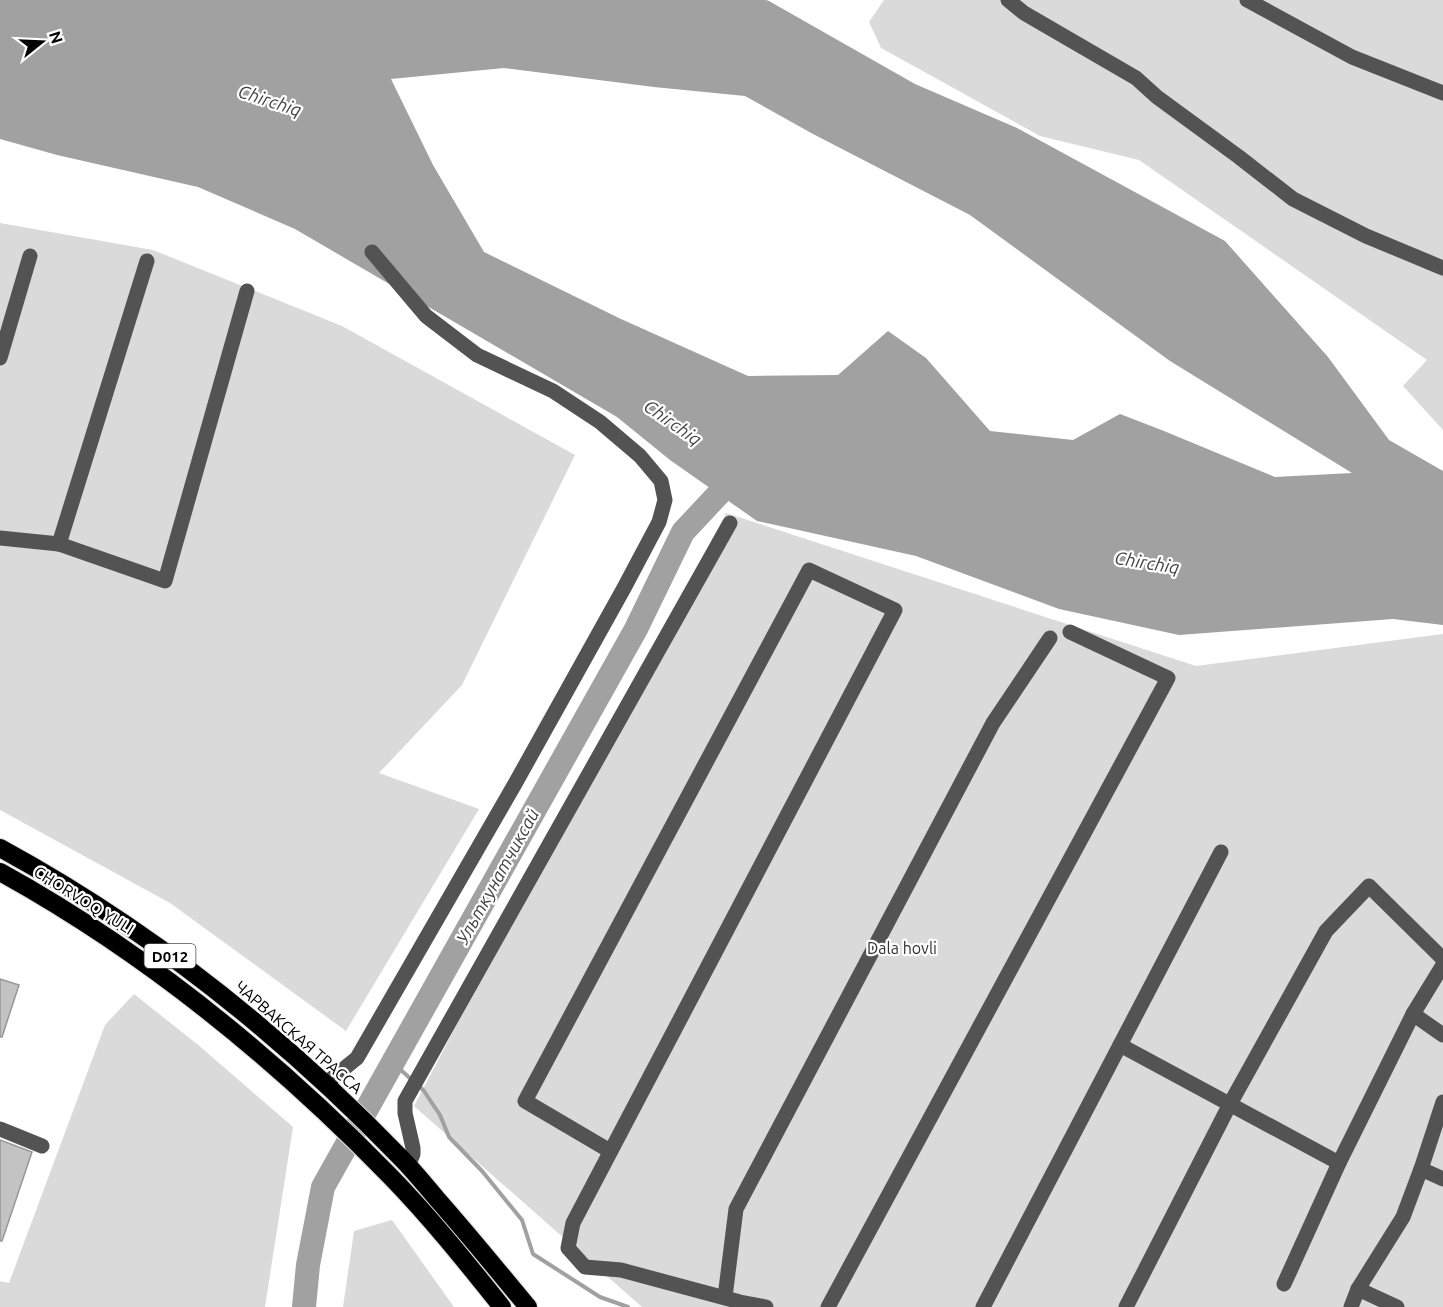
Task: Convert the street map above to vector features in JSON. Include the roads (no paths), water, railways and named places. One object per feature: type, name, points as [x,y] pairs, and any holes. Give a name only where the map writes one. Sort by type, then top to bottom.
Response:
[{"type":"highway","name":"ЧАРВАКСКАЯ ТРАССА","points":[[0,848],[73,890],[119,920],[239,1008],[325,1084],[405,1162],[528,1307]]},
{"type":"highway","name":"CHORVOQ YULI","points":[[0,872],[98,931],[225,1023],[313,1101],[390,1176],[502,1307]]},
{"type":"street","points":[[1008,0],[1024,13],[1136,78],[1157,97],[1293,199],[1366,236],[1443,268]]},
{"type":"street","points":[[1247,0],[1352,57],[1443,93]]},
{"type":"street","points":[[325,1084],[357,1058],[516,782],[624,588],[659,522],[665,500],[661,481],[640,456],[608,429],[553,391],[477,355],[426,316],[372,252]]},
{"type":"street","points":[[0,358],[30,256]]},
{"type":"street","points":[[59,544],[147,261]]},
{"type":"street","points":[[0,538],[59,544],[165,581],[247,291]]},
{"type":"street","points":[[405,1162],[413,1154],[405,1101],[730,523]]},
{"type":"street","points":[[610,1151],[525,1101],[809,570],[895,610],[573,1222],[568,1248],[585,1267],[621,1270],[734,1302],[766,1307]]},
{"type":"street","points":[[828,1307],[1168,678],[1070,632]]},
{"type":"street","points":[[734,1302],[735,1209],[993,723],[1050,639]]},
{"type":"street","points":[[983,1307],[1221,852]]},
{"type":"street","points":[[1126,1307],[1230,1104],[1326,931],[1369,886],[1443,959]]},
{"type":"street","points":[[1284,1284],[1339,1163],[1413,1014],[1443,965]]},
{"type":"street","points":[[1413,1014],[1443,1035]]},
{"type":"street","points":[[1120,1045],[1339,1163]]},
{"type":"street","points":[[1351,1307],[1358,1289],[1403,1217],[1443,1102]]},
{"type":"street","points":[[0,1129],[42,1146]]},
{"type":"street","points":[[1421,1168],[1443,1179]]},
{"type":"street","points":[[1358,1289],[1397,1307]]},
{"type":"water","name":"Chirchiq","points":[[0,0],[769,1],[915,84],[1017,128],[1225,241],[1328,357],[1389,440],[1443,471],[1443,625],[1393,619],[1179,635],[1059,609],[916,556],[757,521],[670,460],[617,417],[295,229],[198,187],[57,155],[0,139]],"holes":[[[504,68],[745,96],[970,215],[1170,361],[1352,473],[1275,477],[1120,414],[1073,440],[990,431],[926,358],[888,331],[838,375],[748,376],[621,319],[484,252],[433,165],[391,79]]]},
{"type":"waterway","name":"Ульткунатчиксай","points":[[304,1307],[308,1265],[323,1187],[636,629],[683,532],[741,470]]},
{"type":"waterway","points":[[393,1063],[412,1080]]},
{"type":"waterway","points":[[418,1085],[440,1115],[449,1137],[482,1171],[522,1220],[533,1254],[600,1297],[628,1307]]},
{"type":"park label","name":"Dala hovli","points":[[902,948]]}]
